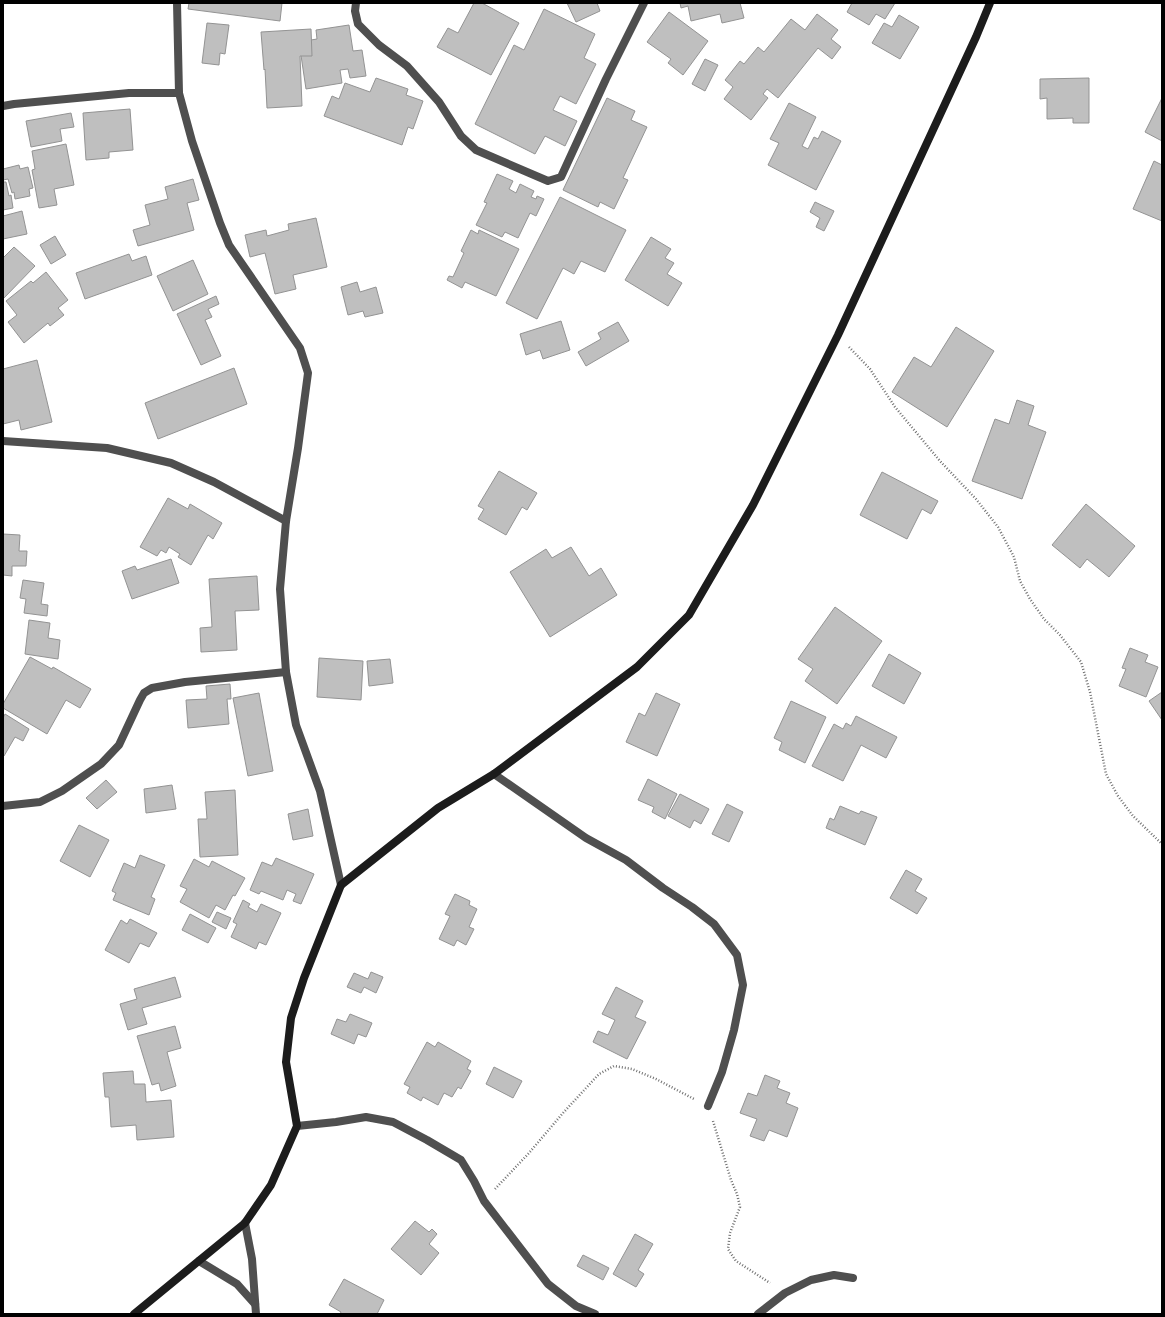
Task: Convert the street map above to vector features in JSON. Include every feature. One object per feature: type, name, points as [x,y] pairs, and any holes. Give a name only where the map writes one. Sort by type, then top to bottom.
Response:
[{"type":"main road","points":[[134,1314],[245,1223],[271,1185],[297,1126],[286,1062],[291,1018],[304,978],[341,884],[438,808],[494,774],[638,667],[689,614],[753,505],[838,334],[976,37],[990,3]]},
{"type":"street","points":[[177,3],[179,93],[192,140],[229,245],[300,348],[308,373],[286,521],[280,589],[286,672],[296,725],[320,791],[341,884]]},
{"type":"street","points":[[356,3],[354,11],[358,24],[379,45],[407,66],[439,102],[461,136],[476,150],[548,181],[561,177],[606,79],[644,3]]},
{"type":"street","points":[[3,106],[129,93],[179,93]]},
{"type":"street","points":[[3,441],[107,448],[171,463],[214,482],[286,521]]},
{"type":"street","points":[[3,806],[40,802],[68,788],[101,764],[119,745],[144,693],[152,688],[199,680],[286,672]]},
{"type":"street","points":[[494,774],[586,838],[626,860],[663,888],[692,907],[714,924],[737,955],[743,985],[732,1037],[722,1072],[708,1106]]},
{"type":"street","points":[[297,1126],[366,1117],[393,1122],[461,1160],[484,1201],[548,1284],[576,1306],[595,1314]]},
{"type":"street","points":[[245,1223],[252,1259],[256,1314]]},
{"type":"street","points":[[199,1261],[237,1284],[255,1304]]},
{"type":"street","points":[[758,1314],[785,1293],[816,1278],[834,1274],[853,1278]]},
{"type":"path","points":[[838,334],[870,369],[895,407],[940,461],[976,499],[998,527],[1014,557],[1020,581],[1030,599],[1044,619],[1060,635],[1082,662],[1090,692],[1106,774],[1118,796],[1133,816],[1162,844]]},
{"type":"path","points":[[484,1201],[599,1074],[614,1066],[632,1069],[656,1079],[708,1106],[740,1207],[730,1233],[728,1249],[736,1261],[785,1293]]},
{"type":"building","points":[[189,3],[282,3],[280,21],[188,9]]},
{"type":"building","points":[[474,3],[482,3],[519,23],[491,75],[437,47],[448,28],[458,33]]},
{"type":"building","points":[[567,3],[597,3],[600,11],[576,22]]},
{"type":"building","points":[[680,3],[740,3],[744,18],[722,23],[720,14],[691,21],[688,6],[681,8]]},
{"type":"building","points":[[852,3],[895,3],[885,19],[876,14],[869,25],[847,12]]},
{"type":"building","points":[[544,9],[595,34],[584,58],[596,64],[576,104],[560,96],[553,110],[577,121],[565,146],[545,136],[535,154],[475,124],[514,45],[524,50]]},
{"type":"building","points":[[669,12],[708,41],[683,75],[668,63],[671,59],[647,42]]},
{"type":"building","points":[[817,14],[838,30],[831,39],[841,47],[832,59],[818,48],[778,98],[767,89],[763,94],[768,98],[751,120],[724,99],[733,87],[725,80],[740,61],[744,64],[758,47],[764,52],[791,19],[805,30]]},
{"type":"building","points":[[899,15],[919,27],[900,59],[872,43],[884,23],[892,27]]},
{"type":"building","points":[[207,23],[229,25],[225,54],[220,53],[219,65],[202,63]]},
{"type":"building","points":[[349,25],[353,51],[362,50],[366,76],[350,78],[348,69],[340,70],[342,83],[306,89],[299,42],[317,39],[316,30]]},
{"type":"building","points":[[311,29],[312,56],[300,56],[302,106],[267,108],[261,32]]},
{"type":"building","points":[[705,59],[718,65],[705,91],[692,84]]},
{"type":"building","points":[[376,78],[408,89],[406,95],[423,101],[413,129],[408,127],[402,145],[324,116],[332,96],[339,99],[345,83],[370,92]]},
{"type":"building","points":[[1089,78],[1089,123],[1073,123],[1073,118],[1047,119],[1047,98],[1040,99],[1040,79]]},
{"type":"building","points":[[607,98],[635,111],[631,120],[647,127],[623,178],[628,180],[614,209],[600,202],[598,207],[563,190]]},
{"type":"building","points":[[1162,98],[1162,141],[1145,132]]},
{"type":"building","points":[[789,103],[816,117],[802,146],[808,149],[814,137],[818,139],[822,131],[841,141],[816,190],[768,165],[779,143],[770,139]]},
{"type":"building","points":[[130,109],[133,150],[109,152],[109,158],[86,160],[83,113]]},
{"type":"building","points":[[71,113],[74,127],[60,129],[62,141],[31,147],[26,121]]},
{"type":"building","points":[[66,144],[74,185],[54,189],[57,205],[39,208],[32,170],[35,169],[32,151]]},
{"type":"building","points":[[1154,161],[1162,165],[1162,221],[1133,209]]},
{"type":"building","points":[[19,165],[20,169],[28,167],[33,188],[29,189],[30,196],[15,199],[14,192],[12,193],[8,179],[3,180],[3,169]]},
{"type":"building","points":[[497,174],[513,181],[509,189],[516,193],[520,184],[534,191],[531,197],[536,199],[537,196],[544,199],[536,216],[530,213],[518,238],[505,232],[502,237],[476,225],[487,203],[484,202]]},
{"type":"building","points":[[193,179],[199,200],[187,203],[194,230],[138,246],[133,230],[150,225],[145,205],[168,199],[165,187]]},
{"type":"building","points":[[3,182],[6,182],[9,196],[11,195],[13,208],[3,210]]},
{"type":"building","points":[[560,197],[626,230],[605,272],[581,261],[574,274],[563,268],[537,319],[506,303]]},
{"type":"building","points":[[815,202],[834,211],[824,231],[816,227],[820,218],[810,212]]},
{"type":"building","points":[[22,211],[27,234],[3,239],[3,216]]},
{"type":"building","points":[[316,218],[327,267],[293,275],[296,289],[275,294],[265,253],[250,257],[245,235],[266,230],[267,236],[289,230],[288,224]]},
{"type":"building","points":[[471,230],[478,234],[479,230],[519,249],[496,296],[465,282],[462,288],[447,280],[449,276],[453,277],[464,253],[461,251]]},
{"type":"building","points":[[55,236],[66,255],[51,264],[40,245]]},
{"type":"building","points":[[651,237],[671,249],[665,258],[674,263],[667,274],[682,283],[668,306],[625,280]]},
{"type":"building","points":[[14,247],[35,266],[3,299],[3,258]]},
{"type":"building","points":[[129,254],[132,261],[146,256],[152,275],[85,299],[76,273]]},
{"type":"building","points":[[193,260],[208,294],[173,311],[157,276]]},
{"type":"building","points":[[46,272],[68,300],[58,308],[64,315],[50,326],[48,323],[24,343],[8,322],[17,315],[6,301],[31,281],[33,283]]},
{"type":"building","points":[[357,282],[360,292],[376,287],[383,313],[365,317],[363,311],[348,315],[341,287]]},
{"type":"building","points":[[216,296],[219,304],[208,309],[212,317],[205,320],[221,356],[201,365],[177,314]]},
{"type":"building","points":[[561,321],[570,350],[543,359],[540,350],[526,355],[520,334]]},
{"type":"building","points":[[618,322],[629,341],[586,366],[578,352],[601,339],[598,333]]},
{"type":"building","points":[[956,327],[994,351],[947,427],[892,392],[914,357],[931,367]]},
{"type":"building","points":[[37,360],[52,422],[21,430],[19,420],[3,424],[3,369]]},
{"type":"building","points":[[234,368],[247,404],[158,439],[145,403]]},
{"type":"building","points":[[1017,400],[1034,406],[1028,425],[1046,432],[1022,499],[972,481],[995,419],[1009,424]]},
{"type":"building","points":[[499,471],[537,493],[527,510],[522,507],[506,535],[478,519],[484,509],[478,506]]},
{"type":"building","points":[[882,472],[938,501],[931,514],[922,509],[907,539],[860,515]]},
{"type":"building","points":[[168,498],[188,509],[190,504],[222,523],[213,539],[208,535],[191,565],[178,557],[180,554],[169,547],[166,553],[161,550],[157,556],[140,547]]},
{"type":"building","points":[[1086,504],[1135,546],[1109,577],[1087,559],[1080,568],[1052,545]]},
{"type":"building","points":[[3,534],[20,535],[19,551],[27,551],[26,566],[12,566],[12,576],[3,575]]},
{"type":"building","points":[[571,547],[589,576],[601,568],[617,595],[550,637],[510,572],[546,549],[552,558]]},
{"type":"building","points":[[171,559],[179,583],[132,599],[122,571],[135,566],[137,570]]},
{"type":"building","points":[[257,576],[259,610],[235,611],[237,650],[201,652],[200,628],[212,627],[209,579]]},
{"type":"building","points":[[23,580],[44,583],[41,604],[48,605],[47,616],[24,613],[26,599],[20,598]]},
{"type":"building","points":[[835,607],[882,641],[837,704],[805,681],[813,669],[798,659]]},
{"type":"building","points":[[29,620],[50,623],[48,638],[60,640],[58,659],[25,654]]},
{"type":"building","points":[[1130,648],[1148,655],[1145,662],[1158,667],[1146,697],[1119,686],[1126,669],[1122,668]]},
{"type":"building","points":[[889,654],[921,673],[904,704],[872,686]]},
{"type":"building","points":[[30,657],[52,669],[53,667],[91,689],[80,708],[66,700],[47,734],[3,708],[3,704]]},
{"type":"building","points":[[319,658],[363,661],[361,700],[317,697]]},
{"type":"building","points":[[390,659],[393,683],[369,686],[367,661]]},
{"type":"building","points":[[230,684],[231,699],[227,699],[229,724],[188,728],[186,700],[207,699],[206,686]]},
{"type":"building","points":[[1162,692],[1162,720],[1149,701]]},
{"type":"building","points":[[259,693],[273,771],[248,776],[233,698]]},
{"type":"building","points":[[656,693],[680,704],[657,756],[626,742],[639,713],[645,716]]},
{"type":"building","points":[[791,701],[826,717],[805,763],[779,750],[782,742],[774,738]]},
{"type":"building","points":[[5,714],[29,729],[23,741],[15,737],[3,756],[3,718]]},
{"type":"building","points":[[856,716],[897,737],[886,758],[861,745],[843,781],[812,766],[834,724],[843,729],[846,723],[851,726]]},
{"type":"building","points":[[648,779],[677,794],[665,819],[652,812],[654,807],[638,800]]},
{"type":"building","points":[[106,780],[117,792],[97,809],[86,798]]},
{"type":"building","points":[[172,785],[176,809],[146,813],[144,789]]},
{"type":"building","points":[[235,790],[238,855],[200,857],[198,819],[207,819],[205,792]]},
{"type":"building","points":[[680,794],[709,809],[701,824],[694,820],[690,828],[668,816]]},
{"type":"building","points":[[727,804],[743,812],[729,842],[712,834]]},
{"type":"building","points":[[840,806],[859,814],[861,811],[877,817],[865,845],[826,828],[830,818],[834,820]]},
{"type":"building","points":[[308,809],[313,836],[293,840],[288,814]]},
{"type":"building","points":[[79,825],[109,840],[90,877],[60,861]]},
{"type":"building","points":[[140,855],[165,865],[151,897],[155,899],[149,915],[113,900],[116,893],[112,891],[124,863],[135,868]]},
{"type":"building","points":[[276,858],[314,874],[301,904],[293,901],[296,894],[287,890],[283,900],[261,891],[259,894],[250,890],[262,862],[272,866]]},
{"type":"building","points":[[194,859],[209,867],[212,861],[245,878],[225,910],[216,905],[209,918],[180,902],[187,889],[180,886]]},
{"type":"building","points":[[906,870],[922,879],[915,891],[927,898],[917,914],[890,898]]},
{"type":"building","points":[[455,894],[470,901],[469,905],[477,909],[469,927],[474,929],[466,945],[457,940],[454,946],[439,939],[450,916],[445,914]]},
{"type":"building","points":[[243,900],[250,904],[248,907],[257,912],[261,904],[281,913],[266,945],[259,942],[256,949],[231,937],[237,924],[233,922]]},
{"type":"building","points":[[217,912],[231,918],[226,929],[212,922]]},
{"type":"building","points":[[190,914],[216,928],[208,943],[182,930]]},
{"type":"building","points":[[130,919],[157,933],[149,947],[140,943],[129,963],[105,950],[121,920],[127,924]]},
{"type":"building","points":[[371,972],[383,977],[376,993],[364,987],[361,993],[347,987],[354,973],[368,979]]},
{"type":"building","points":[[175,977],[181,997],[142,1008],[147,1024],[128,1030],[120,1004],[137,999],[134,989]]},
{"type":"building","points":[[616,987],[643,1001],[635,1017],[646,1022],[627,1059],[593,1042],[598,1031],[608,1035],[615,1020],[602,1014]]},
{"type":"building","points":[[350,1014],[372,1023],[366,1037],[358,1034],[354,1044],[331,1034],[337,1019],[346,1022]]},
{"type":"building","points":[[175,1026],[181,1048],[167,1052],[176,1086],[161,1091],[159,1083],[152,1085],[137,1036]]},
{"type":"building","points":[[427,1042],[435,1047],[438,1042],[471,1061],[467,1069],[471,1071],[461,1089],[458,1087],[452,1097],[444,1093],[438,1105],[423,1097],[421,1101],[407,1093],[410,1087],[404,1084]]},
{"type":"building","points":[[494,1067],[522,1081],[513,1098],[486,1084]]},
{"type":"building","points":[[133,1071],[134,1084],[145,1084],[146,1102],[171,1100],[174,1137],[137,1140],[136,1125],[111,1127],[109,1097],[105,1097],[103,1073]]},
{"type":"building","points":[[765,1075],[780,1081],[777,1088],[790,1093],[786,1103],[798,1108],[787,1137],[769,1130],[764,1141],[750,1136],[757,1119],[740,1113],[748,1093],[757,1096]]},
{"type":"building","points":[[415,1221],[429,1232],[432,1229],[437,1234],[429,1244],[439,1253],[421,1275],[391,1249]]},
{"type":"building","points":[[635,1234],[653,1244],[638,1270],[644,1274],[636,1287],[613,1274]]},
{"type":"building","points":[[583,1255],[609,1268],[603,1280],[577,1266]]},
{"type":"building","points":[[344,1279],[384,1300],[377,1314],[340,1314],[341,1312],[329,1305]]}]
